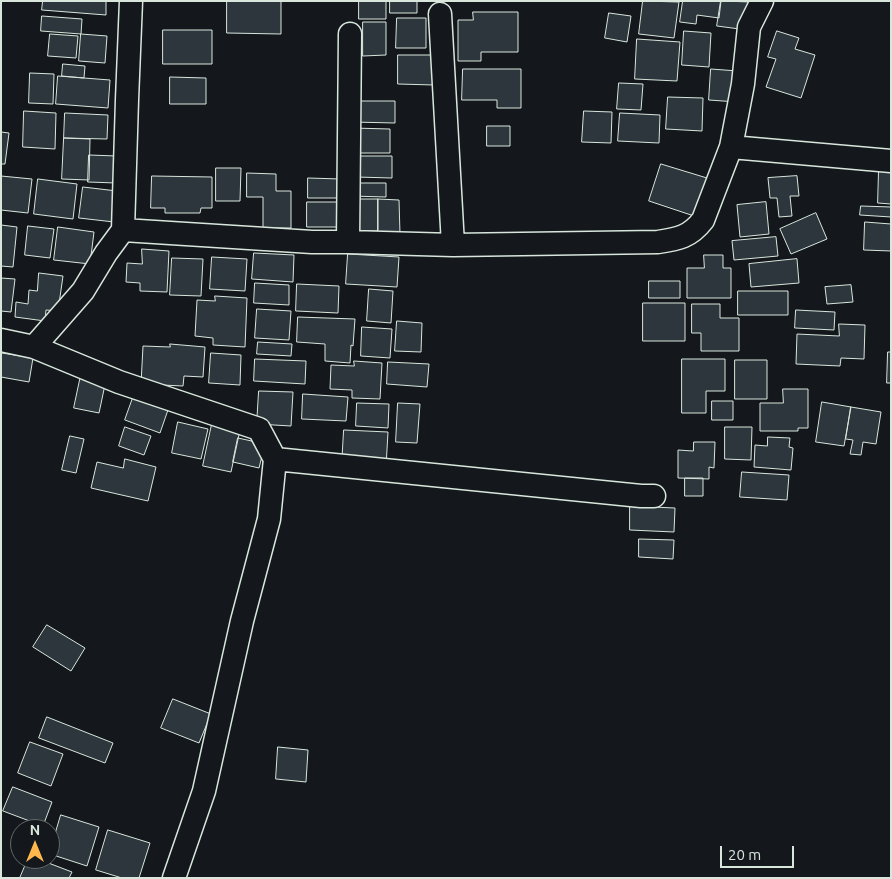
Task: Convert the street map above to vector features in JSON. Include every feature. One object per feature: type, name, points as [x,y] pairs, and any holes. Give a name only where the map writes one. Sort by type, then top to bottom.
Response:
[{"type":"street","points":[[34,347],[83,292],[106,253],[124,230],[131,1]]},
{"type":"street","points":[[124,230],[312,242],[453,245],[658,242],[680,238],[697,228],[703,220],[731,147],[743,84],[748,27],[762,1]]},
{"type":"street","points":[[440,14],[453,245]]},
{"type":"street","points":[[348,242],[350,34]]},
{"type":"street","points":[[731,147],[891,161]]},
{"type":"street","points":[[1,340],[34,347],[119,382],[259,429],[275,460],[269,519],[242,621],[204,791],[174,878]]},
{"type":"street","points":[[275,460],[654,496]]},
{"type":"building","points":[[43,1],[106,1],[106,15],[42,10]]},
{"type":"building","points":[[227,1],[281,1],[281,34],[227,33]]},
{"type":"building","points":[[359,1],[386,1],[386,19],[359,19]]},
{"type":"building","points":[[390,1],[417,1],[417,13],[390,13]]},
{"type":"building","points":[[643,1],[679,2],[674,38],[639,34]]},
{"type":"building","points":[[683,1],[721,1],[719,18],[697,15],[696,24],[680,22]]},
{"type":"building","points":[[721,1],[751,2],[747,30],[717,26]]},
{"type":"building","points":[[473,12],[518,12],[518,52],[481,52],[481,61],[458,61],[458,20],[473,20]]},
{"type":"building","points":[[609,13],[631,16],[627,42],[605,38]]},
{"type":"building","points":[[42,16],[82,19],[81,34],[41,31]]},
{"type":"building","points":[[397,18],[426,18],[426,48],[396,48]]},
{"type":"building","points":[[363,22],[386,22],[386,55],[363,56]]},
{"type":"building","points":[[163,30],[212,30],[212,64],[163,64]]},
{"type":"building","points":[[684,31],[711,33],[709,67],[682,65]]},
{"type":"building","points":[[777,31],[799,38],[795,49],[815,55],[801,98],[766,87],[776,59],[768,57]]},
{"type":"building","points":[[50,34],[78,36],[76,58],[48,56]]},
{"type":"building","points":[[81,34],[107,36],[105,63],[79,61]]},
{"type":"building","points":[[637,39],[680,42],[677,81],[635,79]]},
{"type":"building","points":[[398,55],[434,55],[434,85],[398,84]]},
{"type":"building","points":[[63,64],[85,66],[84,78],[62,76]]},
{"type":"building","points":[[463,69],[521,69],[521,108],[497,108],[497,100],[462,100]]},
{"type":"building","points":[[711,69],[738,71],[737,102],[709,100]]},
{"type":"building","points":[[30,73],[54,74],[53,104],[29,103]]},
{"type":"building","points":[[58,76],[110,80],[108,108],[56,104]]},
{"type":"building","points":[[170,77],[206,78],[206,104],[170,104]]},
{"type":"building","points":[[619,83],[643,84],[641,110],[617,109]]},
{"type":"building","points":[[668,97],[703,98],[702,131],[666,129]]},
{"type":"building","points":[[352,101],[395,101],[395,123],[352,122]]},
{"type":"building","points":[[24,111],[56,113],[55,149],[23,147]]},
{"type":"building","points":[[584,111],[612,112],[611,143],[582,142]]},
{"type":"building","points":[[65,113],[108,115],[107,139],[64,138]]},
{"type":"building","points":[[620,113],[660,115],[659,143],[618,141]]},
{"type":"building","points":[[487,126],[510,126],[510,146],[487,146]]},
{"type":"building","points":[[352,128],[390,129],[390,153],[352,153]]},
{"type":"building","points":[[1,132],[9,133],[5,164],[1,164]]},
{"type":"building","points":[[64,138],[90,139],[89,180],[62,179]]},
{"type":"building","points":[[89,155],[117,156],[116,183],[88,182]]},
{"type":"building","points":[[356,156],[392,156],[392,178],[356,177]]},
{"type":"building","points":[[661,164],[707,178],[694,216],[649,201]]},
{"type":"building","points":[[216,168],[241,168],[240,201],[216,201]]},
{"type":"building","points":[[879,169],[891,170],[891,204],[878,203]]},
{"type":"building","points":[[247,173],[276,174],[276,191],[291,191],[291,228],[263,228],[263,197],[247,197]]},
{"type":"building","points":[[1,176],[32,179],[28,213],[1,210]]},
{"type":"building","points":[[152,176],[212,177],[212,208],[201,208],[200,213],[165,213],[165,208],[151,208]]},
{"type":"building","points":[[797,176],[799,196],[790,196],[792,216],[779,217],[777,198],[770,198],[768,178]]},
{"type":"building","points":[[308,178],[341,179],[341,198],[308,198]]},
{"type":"building","points":[[38,179],[77,184],[73,219],[34,214]]},
{"type":"building","points":[[350,183],[386,183],[386,197],[350,196]]},
{"type":"building","points":[[83,187],[117,191],[114,222],[79,218]]},
{"type":"building","points":[[356,199],[378,199],[378,231],[356,231]]},
{"type":"building","points":[[378,199],[399,200],[400,234],[378,234]]},
{"type":"building","points":[[307,202],[338,202],[337,227],[307,227]]},
{"type":"building","points":[[766,202],[769,234],[740,237],[737,205]]},
{"type":"building","points":[[861,206],[891,207],[891,217],[860,215]]},
{"type":"building","points":[[816,213],[827,239],[791,254],[780,229]]},
{"type":"building","points":[[865,222],[891,224],[891,251],[864,250]]},
{"type":"building","points":[[1,225],[17,227],[13,267],[1,266]]},
{"type":"building","points":[[28,226],[54,229],[50,258],[25,255]]},
{"type":"building","points":[[58,227],[94,232],[90,264],[54,260]]},
{"type":"building","points":[[776,237],[778,256],[734,260],[732,241]]},
{"type":"building","points":[[142,249],[169,251],[167,292],[140,291],[140,283],[126,282],[127,263],[142,264]]},
{"type":"building","points":[[254,253],[294,255],[293,282],[252,279]]},
{"type":"building","points":[[348,254],[399,257],[397,287],[346,284]]},
{"type":"building","points":[[704,255],[723,255],[723,268],[731,268],[731,298],[687,298],[687,268],[704,268]]},
{"type":"building","points":[[212,257],[247,259],[245,291],[210,289]]},
{"type":"building","points":[[172,258],[203,259],[201,296],[170,295]]},
{"type":"building","points":[[797,259],[799,283],[751,287],[749,264]]},
{"type":"building","points":[[39,273],[63,276],[58,311],[46,310],[45,321],[15,317],[16,302],[28,304],[29,290],[37,291]]},
{"type":"building","points":[[1,278],[15,279],[11,312],[1,311]]},
{"type":"building","points":[[649,281],[680,281],[680,298],[649,298]]},
{"type":"building","points":[[255,283],[289,285],[289,305],[254,303]]},
{"type":"building","points":[[297,284],[339,286],[338,313],[296,311]]},
{"type":"building","points":[[851,285],[853,302],[827,304],[825,287]]},
{"type":"building","points":[[369,289],[393,291],[391,323],[367,321]]},
{"type":"building","points":[[738,291],[788,291],[788,315],[738,315]]},
{"type":"building","points":[[215,296],[247,298],[245,347],[213,345],[213,338],[195,336],[197,300],[215,301]]},
{"type":"building","points":[[643,303],[685,303],[685,341],[643,341]]},
{"type":"building","points":[[692,304],[720,304],[720,318],[739,318],[739,351],[701,351],[701,333],[692,333]]},
{"type":"building","points":[[257,309],[291,311],[289,340],[255,338]]},
{"type":"building","points":[[796,310],[835,312],[834,330],[795,328]]},
{"type":"building","points":[[298,317],[355,319],[350,363],[325,361],[325,344],[297,342]]},
{"type":"building","points":[[397,321],[422,323],[421,352],[395,351]]},
{"type":"building","points":[[839,324],[865,325],[864,359],[841,358],[840,366],[796,364],[797,334],[839,336]]},
{"type":"building","points":[[362,327],[392,329],[390,358],[361,356]]},
{"type":"building","points":[[258,342],[292,344],[291,356],[257,354]]},
{"type":"building","points":[[170,344],[205,347],[203,377],[184,376],[183,386],[141,384],[143,346],[170,347]]},
{"type":"building","points":[[888,352],[891,352],[891,383],[887,383]]},
{"type":"building","points":[[2,353],[33,358],[29,382],[1,377]]},
{"type":"building","points":[[211,353],[241,355],[240,385],[209,383]]},
{"type":"building","points":[[255,359],[306,361],[305,384],[254,381]]},
{"type":"building","points":[[682,359],[725,359],[725,391],[706,391],[706,413],[682,413]]},
{"type":"building","points":[[735,360],[767,360],[767,399],[735,399]]},
{"type":"building","points":[[354,361],[382,363],[380,399],[352,398],[352,390],[330,389],[331,365],[354,366]]},
{"type":"building","points":[[388,362],[429,364],[427,387],[387,384]]},
{"type":"building","points":[[81,375],[106,380],[99,413],[74,408]]},
{"type":"building","points":[[783,389],[808,389],[808,428],[798,428],[798,431],[760,431],[760,403],[783,403]]},
{"type":"building","points":[[259,391],[293,392],[291,426],[257,424]]},
{"type":"building","points":[[303,394],[348,397],[346,421],[302,419]]},
{"type":"building","points":[[134,395],[169,407],[160,433],[125,420]]},
{"type":"building","points":[[712,401],[733,401],[733,420],[712,420]]},
{"type":"building","points":[[822,402],[851,407],[844,446],[816,442]]},
{"type":"building","points":[[357,403],[389,404],[388,428],[356,426]]},
{"type":"building","points":[[398,403],[420,404],[417,443],[396,442]]},
{"type":"building","points":[[851,407],[881,412],[876,444],[863,442],[861,455],[850,454],[853,440],[846,439]]},
{"type":"building","points":[[178,422],[208,429],[201,459],[172,453]]},
{"type":"building","points":[[212,424],[240,430],[231,472],[203,466]]},
{"type":"building","points":[[125,427],[151,436],[144,455],[119,446]]},
{"type":"building","points":[[725,427],[752,427],[751,460],[725,459]]},
{"type":"building","points":[[344,430],[388,432],[386,467],[342,465]]},
{"type":"building","points":[[70,436],[84,439],[76,473],[62,470]]},
{"type":"building","points":[[768,437],[790,438],[789,447],[793,448],[791,470],[754,467],[755,445],[767,446]]},
{"type":"building","points":[[238,438],[265,444],[259,468],[233,462]]},
{"type":"building","points":[[694,442],[715,442],[714,468],[709,467],[709,479],[678,478],[678,450],[693,451]]},
{"type":"building","points":[[125,459],[156,467],[148,501],[91,488],[97,462],[123,468]]},
{"type":"building","points":[[742,472],[789,475],[787,500],[740,497]]},
{"type":"building","points":[[685,478],[703,478],[703,496],[685,496]]},
{"type":"building","points":[[630,506],[675,508],[674,532],[630,530]]},
{"type":"building","points":[[639,539],[674,540],[673,559],[639,557]]},
{"type":"building","points":[[47,625],[85,648],[71,671],[33,647]]},
{"type":"building","points":[[173,699],[211,714],[199,743],[161,728]]},
{"type":"building","points":[[47,717],[113,743],[105,763],[39,738]]},
{"type":"building","points":[[30,742],[63,754],[51,786],[18,773]]},
{"type":"building","points":[[278,747],[308,750],[306,782],[276,779]]},
{"type":"building","points":[[13,787],[52,802],[46,819],[24,819],[3,811]]},
{"type":"building","points":[[61,815],[99,827],[87,866],[60,857]]},
{"type":"building","points":[[108,830],[150,843],[139,878],[122,878],[96,870]]},
{"type":"building","points":[[60,867],[72,872],[69,878],[20,878],[24,869],[60,869]]}]
